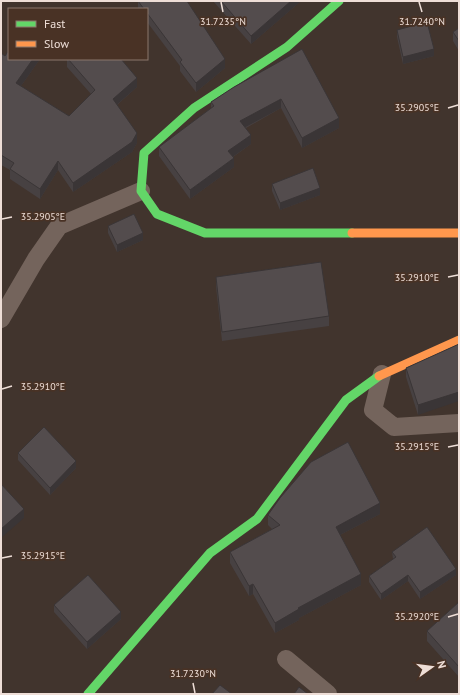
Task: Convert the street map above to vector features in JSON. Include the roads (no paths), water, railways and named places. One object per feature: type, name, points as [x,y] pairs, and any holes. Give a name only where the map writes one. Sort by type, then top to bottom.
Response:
[{"type":"street","points":[[339,1],[287,47],[194,108],[144,153],[141,191],[157,214],[205,233],[459,233]]},
{"type":"street","points":[[1,320],[36,259],[59,226],[141,191]]},
{"type":"street","points":[[88,694],[210,553],[257,519],[346,400],[382,374],[459,340]]},
{"type":"street","points":[[382,374],[374,410],[394,427],[459,423]]},
{"type":"street","points":[[286,659],[328,694]]}]
